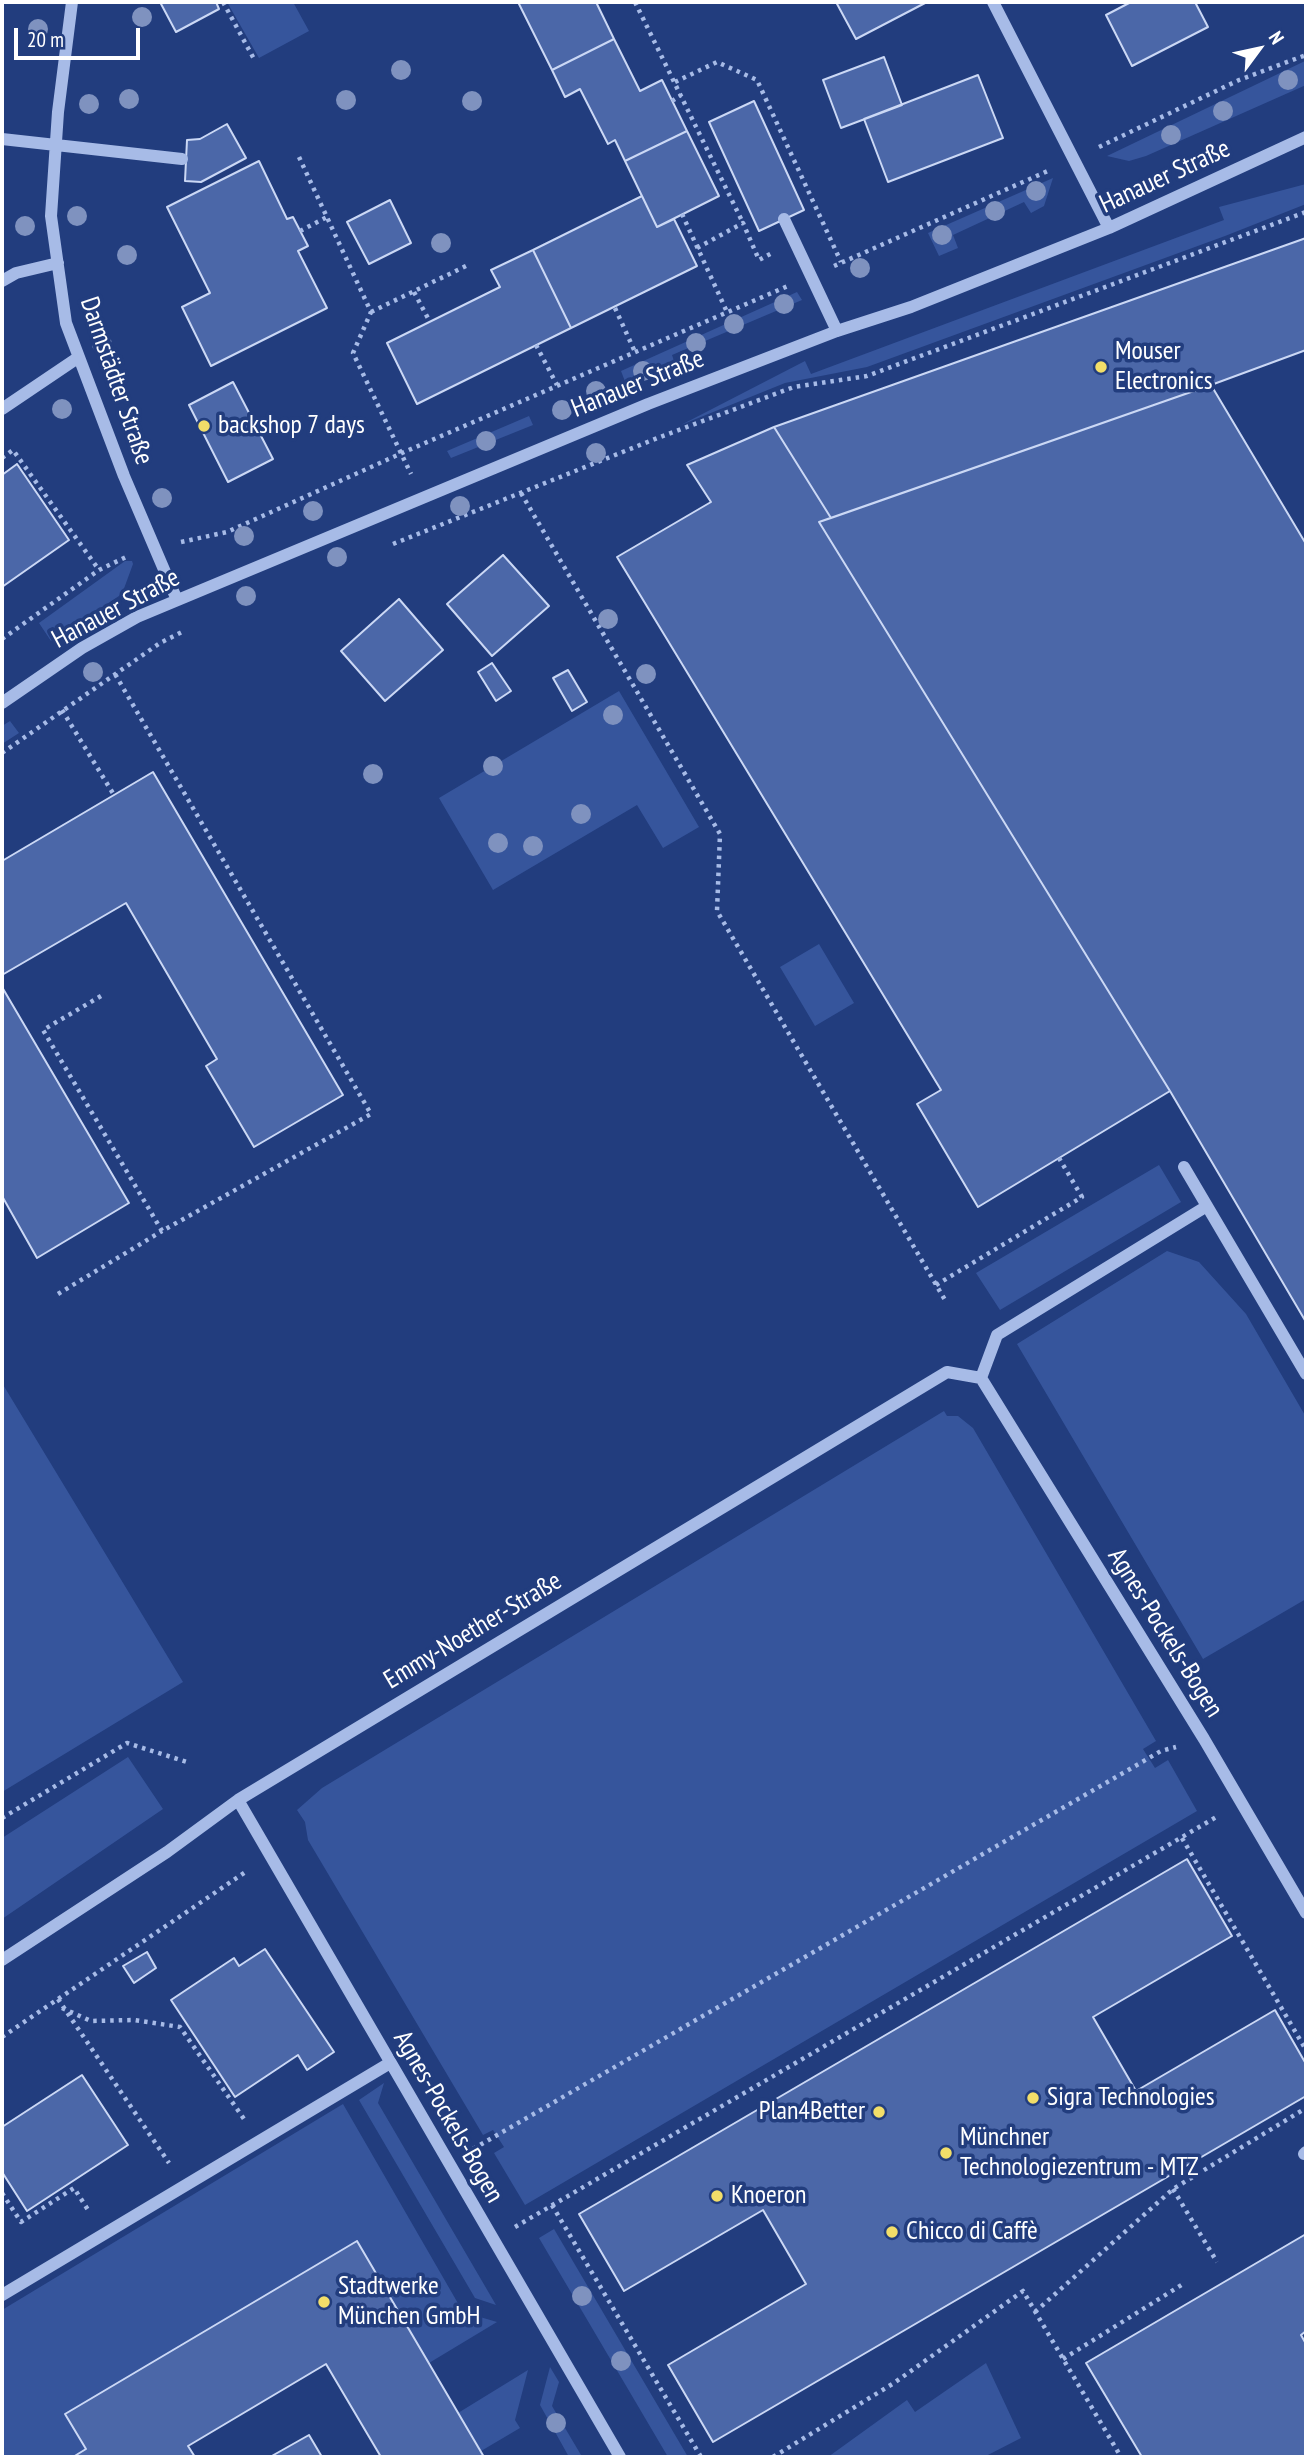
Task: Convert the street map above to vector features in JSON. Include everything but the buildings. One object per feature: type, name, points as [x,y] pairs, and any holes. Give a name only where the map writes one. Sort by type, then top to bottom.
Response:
[{"type":"street","name":"Darmstädter Straße","points":[[72,2],[51,216],[66,323],[124,476],[177,600]]},
{"type":"street","points":[[993,2],[1109,228]]},
{"type":"street","name":"Hanauer Straße","points":[[2,703],[82,648],[137,617],[422,496],[837,331],[911,307],[1109,228],[1306,136]]},
{"type":"street","points":[[2,139],[182,159]]},
{"type":"street","points":[[784,219],[837,331]]},
{"type":"street","points":[[2,281],[16,273],[58,263]]},
{"type":"street","points":[[2,409],[79,357]]},
{"type":"street","points":[[1184,1167],[1306,1374]]},
{"type":"street","points":[[981,1378],[997,1335],[1207,1206]]},
{"type":"street","name":"Emmy-Noether-Straße","points":[[2,1961],[167,1852],[238,1800],[947,1372],[981,1378]]},
{"type":"street","name":"Agnes-Pockels-Bogen","points":[[981,1378],[1204,1740],[1306,1913]]},
{"type":"street","name":"Agnes-Pockels-Bogen","points":[[238,1800],[620,2457]]},
{"type":"street","points":[[2,2295],[390,2063]]},
{"type":"path","points":[[223,2],[254,59]]},
{"type":"path","points":[[635,2],[759,260],[795,242]]},
{"type":"path","points":[[2,639],[99,570],[122,558],[227,532],[1073,159],[1239,80],[1306,55]]},
{"type":"path","points":[[675,82],[718,62],[757,80],[841,262]]},
{"type":"path","points":[[672,100],[681,95]]},
{"type":"path","points":[[299,157],[371,312]]},
{"type":"path","points":[[387,547],[794,387],[867,376],[1306,212]]},
{"type":"path","points":[[682,215],[727,312]]},
{"type":"path","points":[[300,231],[327,217]]},
{"type":"path","points":[[697,248],[743,223]]},
{"type":"path","points":[[422,496],[353,353],[371,312],[468,265]]},
{"type":"path","points":[[414,292],[430,322]]},
{"type":"path","points":[[615,308],[635,352]]},
{"type":"path","points":[[536,345],[557,385]]},
{"type":"path","points":[[2,458],[13,450],[99,570]]},
{"type":"path","points":[[520,493],[720,834],[717,911],[945,1300]]},
{"type":"path","points":[[2,753],[115,674],[185,631]]},
{"type":"path","points":[[58,1294],[162,1231],[371,1114],[115,674]]},
{"type":"path","points":[[62,710],[114,795]]},
{"type":"path","points":[[101,996],[43,1030],[162,1231]]},
{"type":"path","points":[[936,1285],[1082,1197],[1059,1158]]},
{"type":"path","points":[[449,2163],[1161,1751],[1204,1740]]},
{"type":"path","points":[[2,1818],[127,1744],[187,1762]]},
{"type":"path","points":[[494,2240],[1241,1803]]},
{"type":"path","points":[[1182,1838],[1306,2050]]},
{"type":"path","points":[[2,2037],[251,1869]]},
{"type":"path","points":[[58,1999],[185,2186]]},
{"type":"path","points":[[62,2008],[91,2021],[134,2020],[180,2027],[260,2142]]},
{"type":"path","points":[[1035,2312],[1173,2189],[1306,2108]]},
{"type":"path","points":[[2,2193],[21,2222],[74,2188],[104,2234]]},
{"type":"path","points":[[1173,2189],[1217,2262]]},
{"type":"path","points":[[552,2205],[701,2457]]},
{"type":"path","points":[[1063,2359],[1183,2284]]},
{"type":"path","points":[[773,2457],[894,2383],[1023,2291],[1121,2457]]},
{"type":"shaded area","points":[[227,2],[293,2],[309,31],[259,58]]},
{"type":"shaded area","points":[[1305,61],[1306,85],[1146,156],[1129,161],[1107,156]]},
{"type":"shaded area","points":[[1053,178],[1044,206],[1031,213],[1024,202],[953,235],[958,248],[939,256],[928,233]]},
{"type":"shaded area","points":[[1306,184],[1306,204],[1225,236],[867,367],[785,383],[681,425],[805,361],[811,374],[1224,220],[1219,207]]},
{"type":"shaded area","points":[[797,292],[802,300],[672,355],[676,367],[626,384],[621,371]]},
{"type":"shaded area","points":[[529,416],[533,425],[451,458],[447,451]]},
{"type":"shaded area","points":[[125,561],[132,561],[133,564],[122,594],[51,641],[39,623]]},
{"type":"shaded area","points":[[619,691],[699,827],[663,848],[637,805],[493,890],[439,798]]},
{"type":"shaded area","points":[[10,721],[19,733],[2,744],[2,726]]},
{"type":"shaded area","points":[[819,944],[854,1003],[815,1026],[780,967]]},
{"type":"shaded area","points":[[1159,1165],[1181,1202],[1000,1310],[976,1273]]},
{"type":"shaded area","points":[[1167,1251],[1199,1262],[1246,1314],[1306,1417],[1306,1599],[1203,1659],[1017,1344]]},
{"type":"shaded area","points":[[2,1383],[183,1682],[2,1792]]},
{"type":"shaded area","points":[[944,1411],[947,1416],[958,1416],[973,1428],[1156,1741],[1143,1749],[1155,1768],[1168,1760],[1197,1811],[525,2205],[494,2153],[504,2147],[493,2130],[483,2135],[308,1840],[305,1822],[297,1810],[322,1788]]},
{"type":"shaded area","points":[[128,1757],[163,1809],[2,1919],[2,1838]]},
{"type":"shaded area","points":[[384,2083],[378,2103],[496,2305],[475,2298],[359,2100]]},
{"type":"shaded area","points":[[343,2104],[463,2312],[497,2322],[429,2363],[357,2242],[66,2414],[86,2449],[73,2457],[2,2457],[2,2310]]},
{"type":"shaded area","points":[[554,2229],[688,2457],[668,2457],[539,2238]]},
{"type":"shaded area","points":[[986,2363],[1021,2438],[984,2457],[828,2457],[907,2400],[915,2412]]},
{"type":"shaded area","points":[[550,2367],[559,2382],[552,2406],[581,2455],[578,2457],[569,2457],[540,2405]]},
{"type":"shaded area","points":[[528,2370],[515,2420],[520,2428],[481,2451],[458,2413]]},
{"type":"place","name":"Mouser Electronics","points":[[1101,367]]},
{"type":"place","name":"backshop 7 days","points":[[204,426]]},
{"type":"place","name":"Sigra Technologies","points":[[1033,2098]]},
{"type":"place","name":"Plan4Better","points":[[879,2112]]},
{"type":"place","name":"Münchner Technologiezentrum - MTZ","points":[[946,2153]]},
{"type":"place","name":"Knoeron","points":[[717,2196]]},
{"type":"place","name":"Chicco di Caffè","points":[[892,2232]]},
{"type":"place","name":"Stadtwerke München GmbH","points":[[324,2302]]}]
